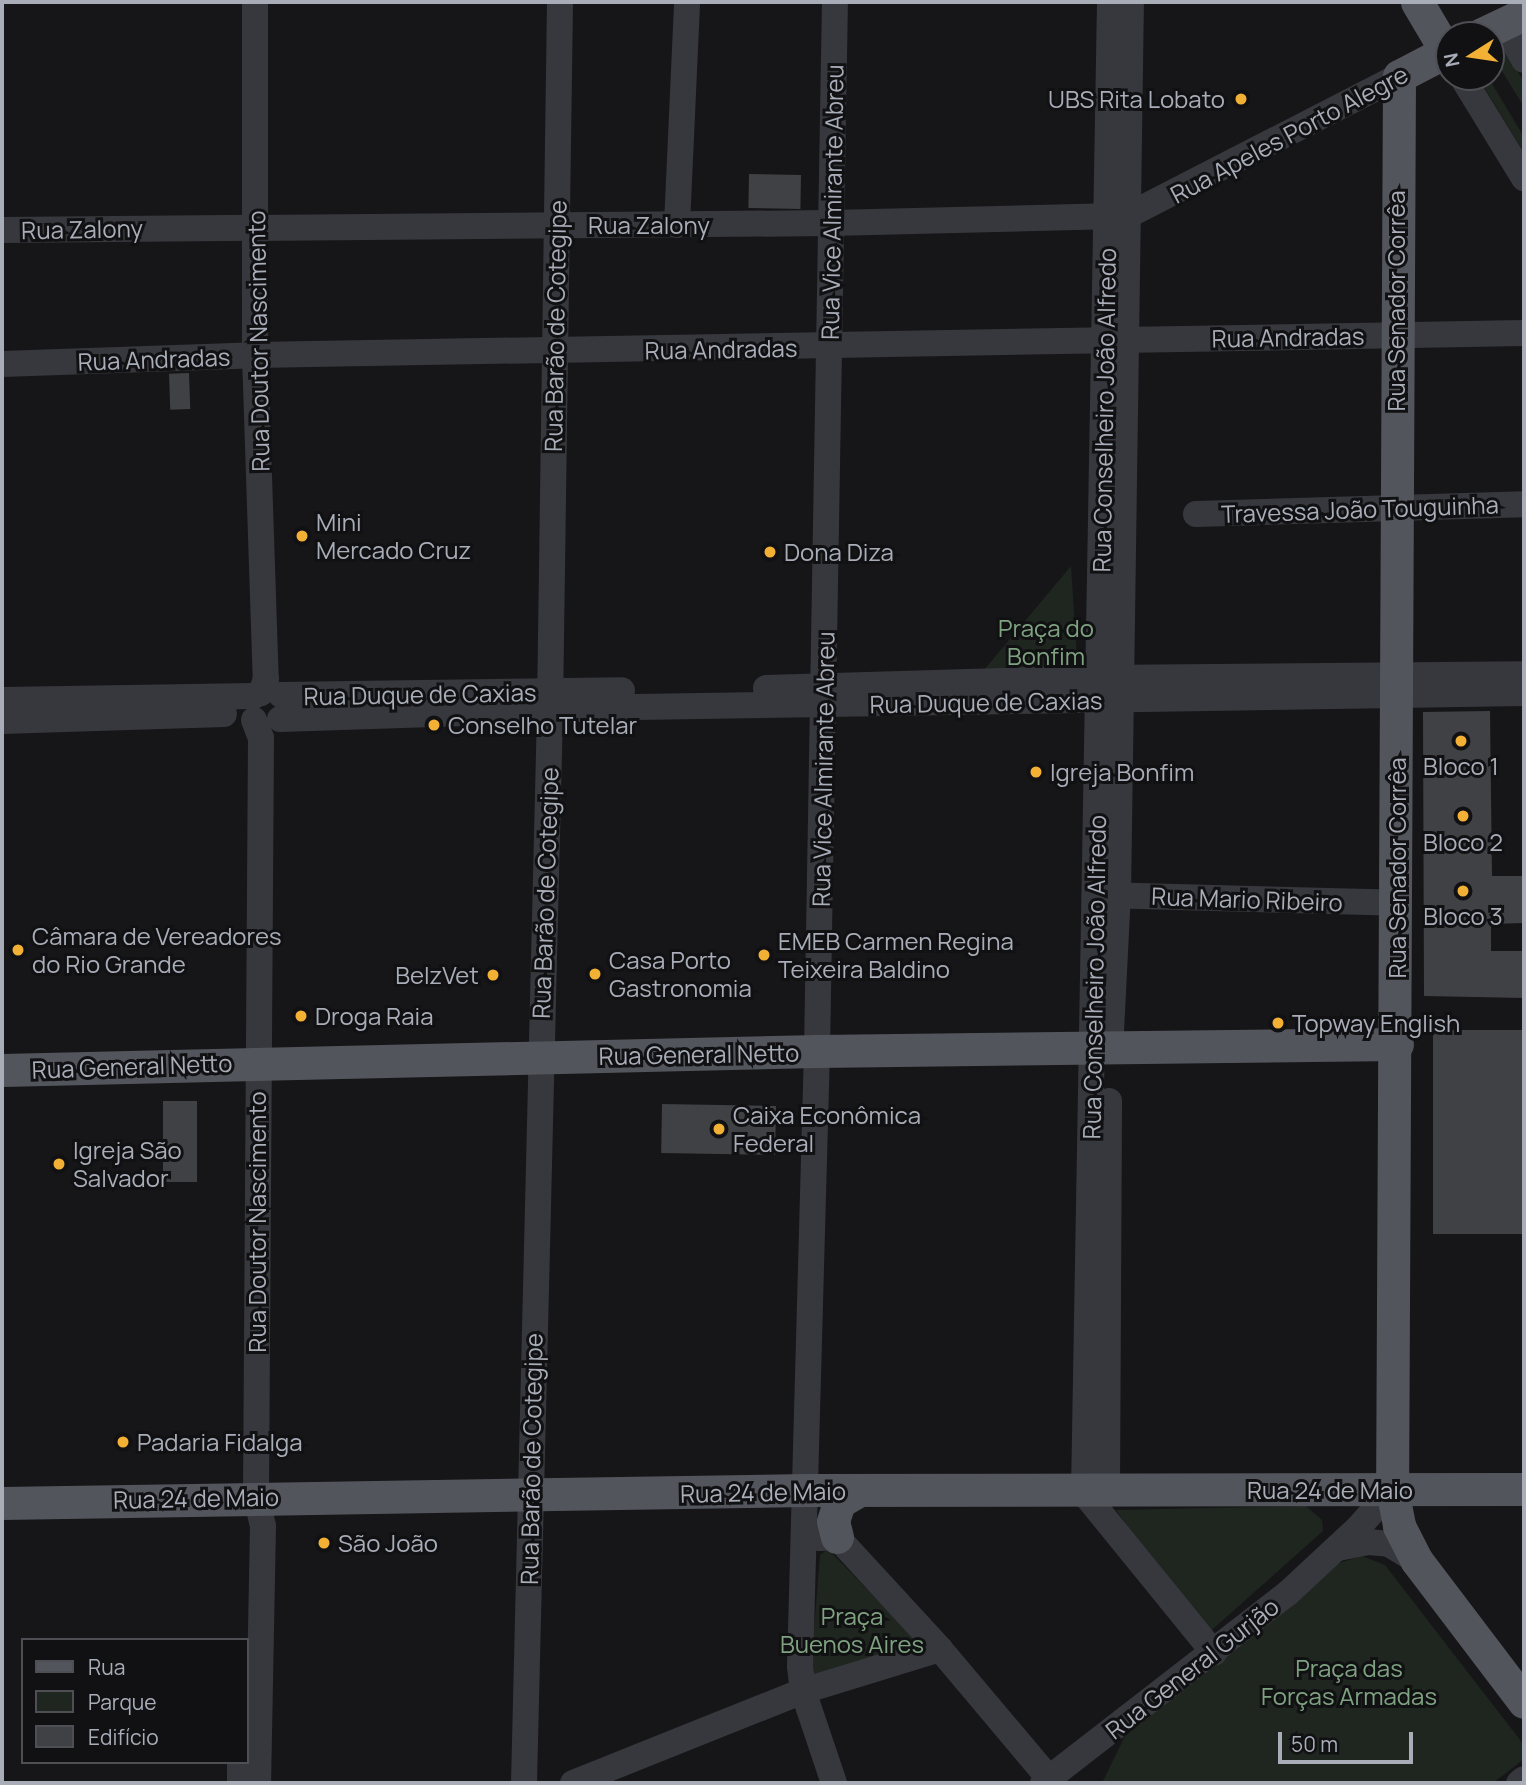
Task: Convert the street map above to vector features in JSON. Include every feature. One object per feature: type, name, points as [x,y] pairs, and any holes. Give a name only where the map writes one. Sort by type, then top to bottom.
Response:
[{"type":"main road","points":[[1417,2],[1435,32]]},
{"type":"main road","name":"Rua Apeles Porto Alegre","points":[[1399,76],[1435,64]]},
{"type":"main road","name":"Rua Senador Corrêa","points":[[1399,76],[1395,334],[1397,1044],[1392,1489],[1399,1526],[1417,1561],[1524,1702]]},
{"type":"main road","name":"Rua General Netto","points":[[2,1070],[817,1051],[1397,1044]]},
{"type":"main road","name":"Rua 24 de Maio","points":[[2,1503],[256,1496],[531,1497],[807,1490],[1096,1492],[1524,1489]]},
{"type":"main road","points":[[837,1537],[833,1521],[839,1502],[860,1490]]},
{"type":"street","name":"Rua Doutor Nascimento","points":[[255,2],[255,355],[266,707],[258,1063],[256,1496],[263,1526],[258,1783]]},
{"type":"street","name":"Rua Barão de Cotegipe","points":[[524,1783],[550,700],[560,2]]},
{"type":"street","points":[[677,225],[687,2]]},
{"type":"street","name":"Rua Vice Almirante Abreu","points":[[834,1783],[803,1691],[800,1666],[807,1490],[817,1051],[835,2]]},
{"type":"street","name":"Rua Conselheiro João Alfredo","points":[[1110,2],[1119,110]]},
{"type":"street","name":"Rua Conselheiro João Alfredo","points":[[1096,1492],[1101,1048],[1109,791],[1119,110],[1131,2]]},
{"type":"street","points":[[1499,19],[1524,60]]},
{"type":"street","name":"Rua Apeles Porto Alegre","points":[[1117,216],[1399,76]]},
{"type":"street","points":[[1471,91],[1524,177]]},
{"type":"street","name":"Rua Zalony","points":[[2,230],[677,225],[1117,216]]},
{"type":"street","name":"Rua Andradas","points":[[2,364],[255,355],[556,353],[1524,333]]},
{"type":"street","name":"Travessa João Touguinha","points":[[1196,514],[1524,504]]},
{"type":"street","name":"Rua Duque de Caxias","points":[[1397,686],[1524,674]]},
{"type":"street","name":"Rua Duque de Caxias","points":[[2,700],[46,709],[90,709],[934,691],[1265,687],[1397,686],[1524,693]]},
{"type":"street","name":"Rua Duque de Caxias","points":[[2,721],[46,709]]},
{"type":"street","name":"Rua Mario Ribeiro","points":[[1107,895],[1397,903]]},
{"type":"street","name":"Rua General Gurjão","points":[[1049,1782],[1214,1653],[1336,1548],[1392,1489]]},
{"type":"street","points":[[1096,1492],[1214,1653]]},
{"type":"street","name":"Rua Doutor Nascimento","points":[[244,1638],[246,1530],[256,1496]]},
{"type":"street","points":[[804,1565],[815,1540],[837,1537],[940,1649],[1049,1782]]},
{"type":"street","points":[[1336,1548],[1368,1542],[1389,1544],[1417,1561]]},
{"type":"street","points":[[573,1783],[803,1691],[940,1649]]},
{"type":"street","points":[[240,1764],[240,1783]]},
{"type":"street","points":[[1518,1783],[1524,1779]]},
{"type":"green space","points":[[1505,49],[1524,82],[1524,107],[1505,76]]},
{"type":"green space","points":[[1486,91],[1496,91],[1524,137],[1524,153]]},
{"type":"green space","name":"Praça do Bonfim","points":[[1071,566],[1078,674],[983,671]]},
{"type":"green space","points":[[1306,1506],[1322,1520],[1323,1531],[1205,1636],[1116,1510]]},
{"type":"green space","name":"Praça Buenos Aires","points":[[828,1549],[925,1649],[810,1680],[820,1555]]},
{"type":"green space","name":"Praça das Forças Armadas","points":[[1362,1556],[1385,1565],[1524,1745],[1524,1759],[1493,1783],[1102,1783],[1125,1736],[1332,1565]]},
{"type":"building","points":[[749,174],[801,175],[800,209],[748,208]]},
{"type":"building","points":[[189,373],[190,409],[170,410],[169,374]]},
{"type":"building","points":[[1490,711],[1492,876],[1524,876],[1524,923],[1491,924],[1491,951],[1524,951],[1524,998],[1424,996],[1423,712]]},
{"type":"building","points":[[1433,1030],[1524,1030],[1524,1234],[1433,1234]]},
{"type":"building","points":[[163,1101],[197,1101],[197,1182],[163,1182]]},
{"type":"building","name":"Caixa Econômica Federal","points":[[662,1104],[776,1106],[775,1155],[661,1153]]},
{"type":"place","name":"UBS Rita Lobato","points":[[1241,99]]},
{"type":"place","name":"Mini Mercado Cruz","points":[[302,536]]},
{"type":"place","name":"Dona Diza","points":[[770,552]]},
{"type":"place","name":"Conselho Tutelar","points":[[434,725]]},
{"type":"place","name":"Bloco 1","points":[[1461,741]]},
{"type":"place","name":"Igreja Bonfim","points":[[1036,772]]},
{"type":"place","name":"Bloco 2","points":[[1463,816]]},
{"type":"place","name":"Bloco 3","points":[[1463,891]]},
{"type":"place","name":"Câmara de Vereadores do Rio Grande","points":[[18,950]]},
{"type":"place","name":"EMEB Carmen Regina Teixeira Baldino","points":[[764,955]]},
{"type":"place","name":"Casa Porto Gastronomia","points":[[595,974]]},
{"type":"place","name":"BelzVet","points":[[493,975]]},
{"type":"place","name":"Droga Raia","points":[[301,1016]]},
{"type":"place","name":"Topway English","points":[[1278,1023]]},
{"type":"place","name":"Caixa Econômica Federal","points":[[719,1129]]},
{"type":"place","name":"Igreja São Salvador","points":[[59,1164]]},
{"type":"place","name":"Padaria Fidalga","points":[[123,1442]]},
{"type":"place","name":"São João","points":[[324,1543]]}]
